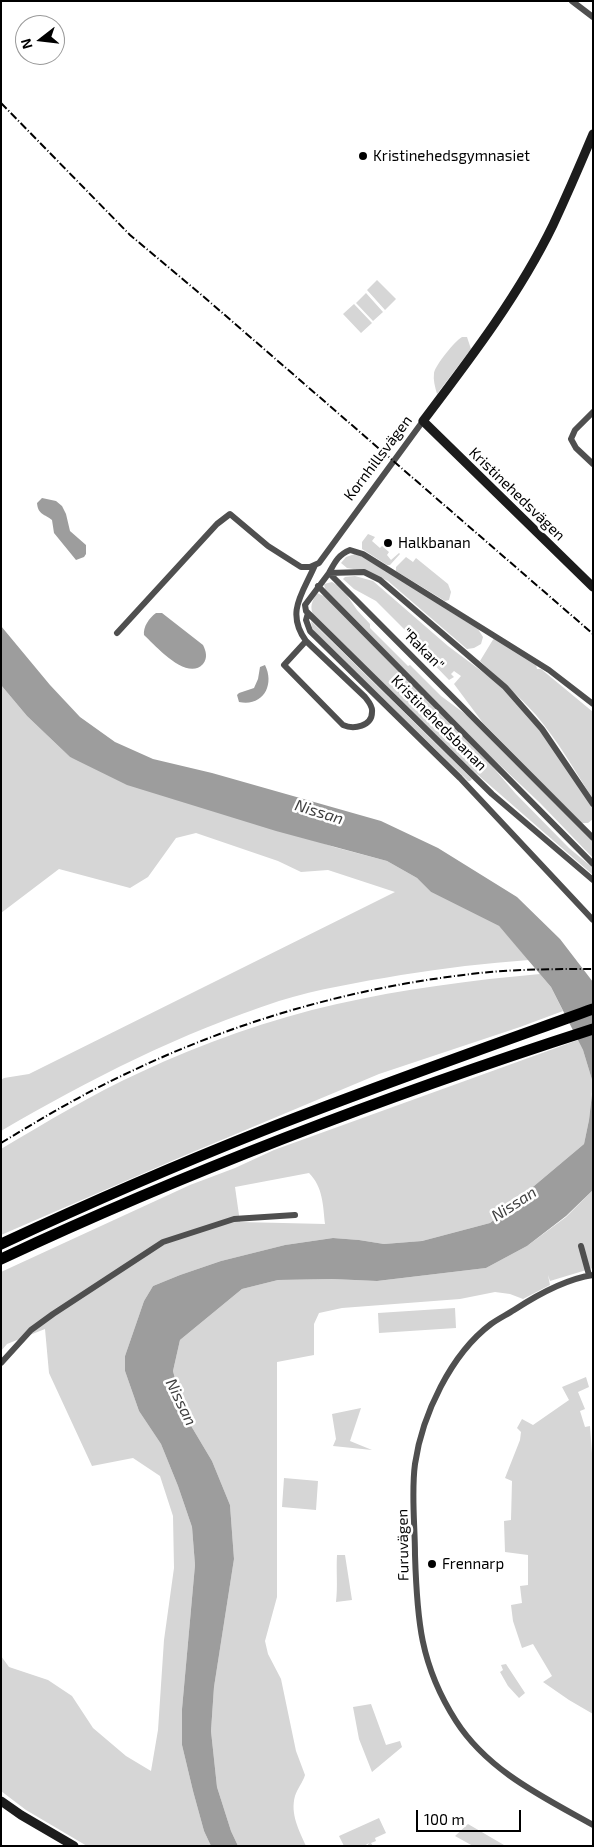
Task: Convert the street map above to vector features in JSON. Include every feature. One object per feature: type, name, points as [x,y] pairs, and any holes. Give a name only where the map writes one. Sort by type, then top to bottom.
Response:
[{"type":"highway","points":[[1,1244],[112,1193],[261,1131],[593,1009]]},
{"type":"highway","points":[[1,1259],[91,1218],[267,1145],[442,1079],[593,1029]]},
{"type":"street","points":[[572,1],[593,17]]},
{"type":"street","name":"Kornhillsvägen","points":[[297,604],[315,565],[423,421],[520,284],[553,226],[593,134]]},
{"type":"street","points":[[593,412],[575,430],[572,439],[576,448],[593,464]]},
{"type":"street","name":"Kristinehedsvägen","points":[[423,421],[593,587]]},
{"type":"street","points":[[117,633],[217,524],[230,514],[268,546],[301,567],[315,565]]},
{"type":"street","points":[[593,704],[532,659],[356,551],[350,550],[338,556],[305,605],[307,610],[306,620],[310,631],[460,778],[593,920]]},
{"type":"street","points":[[329,572],[364,572],[380,580],[506,687],[542,728],[593,804]]},
{"type":"street","name":"\"Rakan\"","points":[[329,572],[473,717]]},
{"type":"street","points":[[318,586],[593,864]]},
{"type":"street","points":[[297,604],[307,610]]},
{"type":"street","points":[[297,604],[297,623],[306,641],[371,705],[372,712],[367,722],[356,728],[349,728],[343,725],[284,665],[306,641]]},
{"type":"street","name":"Kristinehedsbanan","points":[[307,610],[492,794],[593,880]]},
{"type":"street","name":"Kristinehedsbanan","points":[[473,717],[593,838]]},
{"type":"street","points":[[1,1363],[31,1330],[163,1242],[234,1219],[295,1215]]},
{"type":"street","points":[[581,1246],[591,1275]]},
{"type":"street","name":"Furuvägen","points":[[591,1275],[550,1289],[520,1306],[490,1325],[466,1349],[448,1374],[431,1406],[420,1437],[415,1465],[414,1494],[416,1585],[420,1633],[430,1669],[445,1703],[465,1734],[492,1762],[514,1779],[593,1825]]},
{"type":"street","points":[[1,1801],[74,1846]]},
{"type":"shaded area","points":[[377,280],[396,299],[385,310],[367,290]]},
{"type":"shaded area","points":[[366,293],[383,312],[373,321],[356,303]]},
{"type":"shaded area","points":[[354,304],[372,323],[361,333],[343,314]]},
{"type":"shaded area","points":[[462,337],[467,337],[471,349],[437,394],[434,378],[435,369],[446,353]]},
{"type":"shaded area","points":[[368,534],[375,537],[372,541],[380,548],[382,546],[389,552],[387,555],[391,560],[400,554],[390,565],[362,549],[362,542]]},
{"type":"shaded area","points":[[355,554],[362,556],[478,629],[483,637],[481,644],[467,649],[388,581],[366,571],[347,568],[341,563],[346,557]]},
{"type":"shaded area","points":[[406,557],[413,562],[416,558],[448,584],[451,592],[449,600],[445,601],[396,571],[396,567]]},
{"type":"shaded area","points":[[355,576],[373,581],[448,646],[509,694],[533,720],[558,755],[593,808],[593,819],[588,823],[582,823],[483,723],[454,684],[461,676],[454,671],[451,674],[454,677],[449,680],[422,652],[422,647],[376,601],[354,589],[343,579]]},
{"type":"shaded area","points":[[332,582],[342,588],[357,610],[370,624],[370,628],[408,666],[410,665],[441,696],[472,719],[593,842],[593,858],[325,589],[324,584]]},
{"type":"shaded area","points":[[317,593],[326,597],[492,766],[515,793],[569,848],[593,868],[593,875],[470,768],[314,616],[312,604]]},
{"type":"shaded area","points":[[311,621],[472,779],[468,781],[316,633],[312,628]]},
{"type":"shaded area","points":[[494,638],[536,665],[537,669],[541,669],[593,712],[593,799],[559,746],[536,715],[480,661]]},
{"type":"shaded area","points":[[1,685],[27,716],[70,757],[334,847],[387,861],[417,878],[431,892],[499,926],[529,960],[401,975],[324,989],[279,1001],[171,1042],[102,1075],[1,1131],[1,1080],[4,1078],[29,1074],[395,892],[328,870],[301,872],[278,861],[196,833],[176,838],[148,877],[130,888],[59,869],[1,913]]},
{"type":"shaded area","points":[[540,974],[551,987],[563,1011],[379,1074],[1,1235],[1,1149],[105,1090],[164,1061],[262,1024],[312,1010],[413,989]]},
{"type":"shaded area","points":[[578,1040],[593,1083],[584,1144],[490,1223],[422,1241],[384,1244],[333,1238],[285,1245],[221,1261],[153,1286],[144,1301],[125,1356],[125,1371],[139,1411],[161,1444],[192,1527],[195,1565],[182,1709],[182,1745],[204,1831],[211,1846],[87,1846],[26,1810],[1,1791],[1,1656],[9,1667],[48,1680],[72,1696],[93,1728],[126,1756],[151,1771],[158,1730],[164,1640],[174,1568],[173,1516],[160,1476],[133,1458],[92,1466],[49,1373],[45,1329],[7,1344],[1,1351],[1,1272],[190,1185],[235,1168],[274,1150]],"holes":[[[309,1173],[314,1178],[322,1197],[325,1224],[240,1222],[235,1187]]]},
{"type":"shaded area","points":[[593,1190],[593,1268],[550,1281],[548,1275],[550,1285],[523,1299],[510,1294],[495,1292],[460,1299],[342,1308],[319,1313],[314,1324],[314,1355],[277,1362],[277,1597],[265,1641],[268,1654],[281,1679],[296,1751],[305,1775],[295,1796],[294,1816],[306,1846],[238,1846],[231,1831],[217,1787],[211,1731],[214,1687],[234,1559],[230,1505],[212,1461],[184,1414],[173,1371],[180,1340],[242,1289],[278,1280],[332,1279],[377,1281],[486,1268],[527,1246],[566,1217]]},
{"type":"shaded area","points":[[455,1308],[456,1328],[379,1333],[378,1313]]},
{"type":"shaded area","points":[[586,1377],[589,1387],[578,1392],[585,1409],[580,1411],[585,1427],[590,1426],[593,1467],[593,1714],[543,1682],[552,1676],[533,1644],[522,1648],[513,1621],[511,1605],[522,1603],[520,1586],[528,1585],[528,1555],[505,1552],[504,1521],[511,1520],[512,1481],[505,1478],[520,1440],[521,1432],[517,1428],[522,1419],[533,1425],[569,1400],[562,1387]]},
{"type":"shaded area","points":[[361,1408],[350,1441],[372,1450],[333,1446],[336,1439],[332,1414]]},
{"type":"shaded area","points":[[284,1478],[318,1481],[316,1510],[282,1507]]},
{"type":"shaded area","points":[[337,1555],[345,1555],[352,1600],[336,1602]]},
{"type":"shaded area","points":[[506,1664],[525,1693],[519,1698],[508,1686],[500,1672],[503,1670],[501,1665]]},
{"type":"shaded area","points":[[371,1704],[386,1745],[400,1741],[402,1747],[372,1772],[359,1739],[353,1707]]},
{"type":"shaded area","points":[[379,1818],[386,1833],[375,1838],[376,1841],[371,1843],[373,1846],[367,1846],[369,1843],[364,1846],[344,1846],[339,1836]]},
{"type":"shaded area","points":[[468,1824],[504,1846],[473,1846],[455,1836]]},
{"type":"water","points":[[42,498],[56,501],[62,506],[70,531],[86,545],[84,557],[76,560],[54,533],[52,520],[40,512],[38,507],[37,503]]},
{"type":"water","points":[[156,613],[162,613],[203,645],[206,659],[203,664],[196,668],[180,665],[163,653],[144,635],[147,623]]},
{"type":"water","name":"Nissan","points":[[1,626],[50,685],[80,717],[115,742],[153,759],[212,773],[381,821],[438,848],[517,897],[560,939],[593,982],[593,1083],[583,1050],[551,987],[499,926],[431,892],[417,878],[387,861],[276,831],[127,785],[70,757],[27,716],[1,685]]},
{"type":"water","points":[[265,665],[269,680],[265,693],[255,701],[239,702],[237,695],[254,688],[260,667]]},
{"type":"water","name":"Nissan","points":[[593,1085],[593,1190],[566,1216],[527,1246],[486,1268],[377,1281],[332,1279],[278,1280],[242,1289],[180,1340],[173,1371],[184,1414],[212,1461],[230,1505],[234,1559],[214,1687],[211,1731],[217,1787],[231,1831],[238,1846],[211,1846],[204,1831],[182,1745],[182,1709],[195,1565],[192,1527],[161,1444],[139,1411],[125,1371],[125,1356],[144,1301],[153,1286],[180,1275],[221,1261],[285,1245],[333,1238],[384,1244],[422,1241],[490,1223],[584,1144]]},
{"type":"railway","points":[[1,103],[130,235],[593,634]]},
{"type":"railway","points":[[1,1143],[83,1095],[117,1078],[176,1051],[263,1019],[353,994],[444,977],[516,970],[593,969]]},
{"type":"place","name":"Kristinehedsgymnasiet","points":[[363,156]]},
{"type":"place","name":"Halkbanan","points":[[388,543]]},
{"type":"place","name":"Frennarp","points":[[432,1564]]}]
